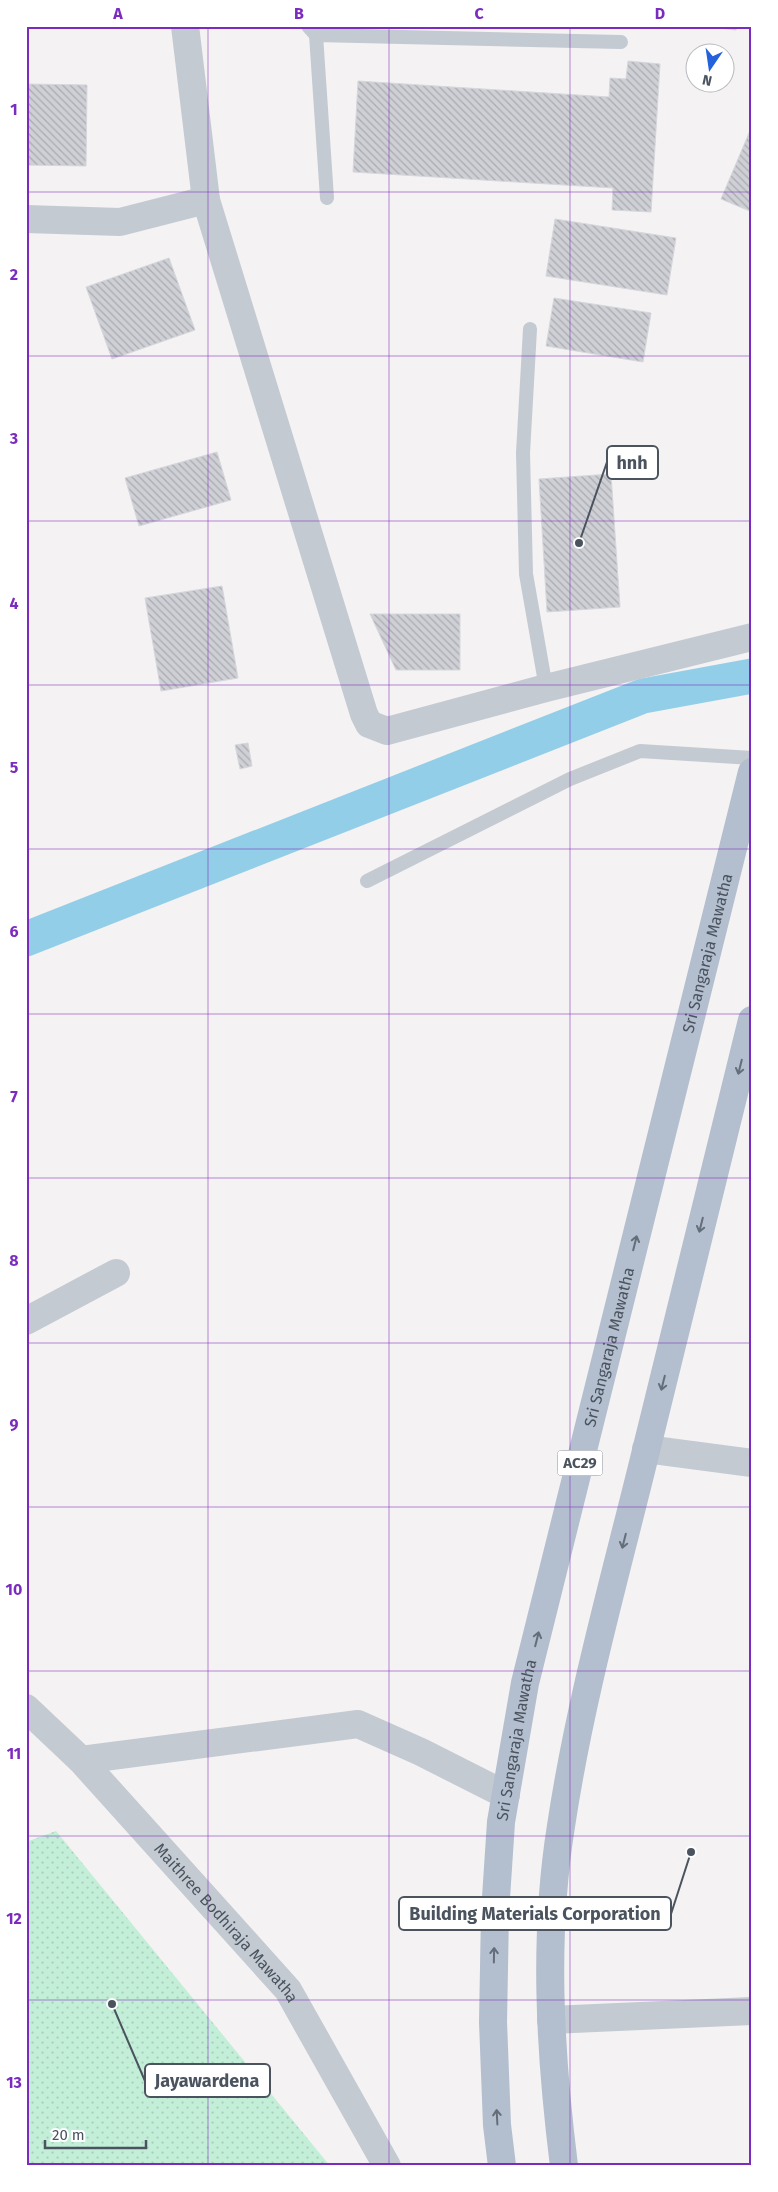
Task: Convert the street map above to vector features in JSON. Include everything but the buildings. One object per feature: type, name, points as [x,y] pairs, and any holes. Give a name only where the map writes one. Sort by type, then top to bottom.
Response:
[{"type":"main road","name":"Sri Sangaraja Mawatha","points":[[502,2166],[497,2125],[493,2022],[496,1896],[501,1822],[525,1683],[752,772]]},
{"type":"main road","points":[[564,2166],[551,2020],[552,1915],[560,1827],[586,1694],[752,1020]]},
{"type":"street","points":[[185,26],[206,200],[364,714],[369,724],[387,731],[546,688],[752,637]]},
{"type":"street","points":[[26,219],[120,222],[206,200]]},
{"type":"street","points":[[26,1321],[116,1273]]},
{"type":"street","points":[[646,1449],[752,1463]]},
{"type":"street","name":"Maithree Bodhiraja Mawatha","points":[[31,1718],[82,1760],[288,1990],[387,2166]]},
{"type":"street","points":[[82,1760],[358,1724],[421,1752],[506,1795]]},
{"type":"street","points":[[551,2020],[752,2011]]},
{"type":"lane","points":[[327,198],[312,31],[621,42]]},
{"type":"lane","points":[[530,329],[523,453],[526,574],[546,688]]},
{"type":"lane","points":[[367,881],[570,779],[640,751],[752,758]]},
{"type":"green space","points":[[56,1831],[330,2166],[26,2166],[26,1842]]},
{"type":"waterway","points":[[26,939],[643,696],[752,676]]},
{"type":"place","name":"hnh","points":[[579,543]]},
{"type":"place","name":"Building Materials Corporation","points":[[691,1852]]},
{"type":"place","name":"Jayawardena","points":[[112,2004]]}]
